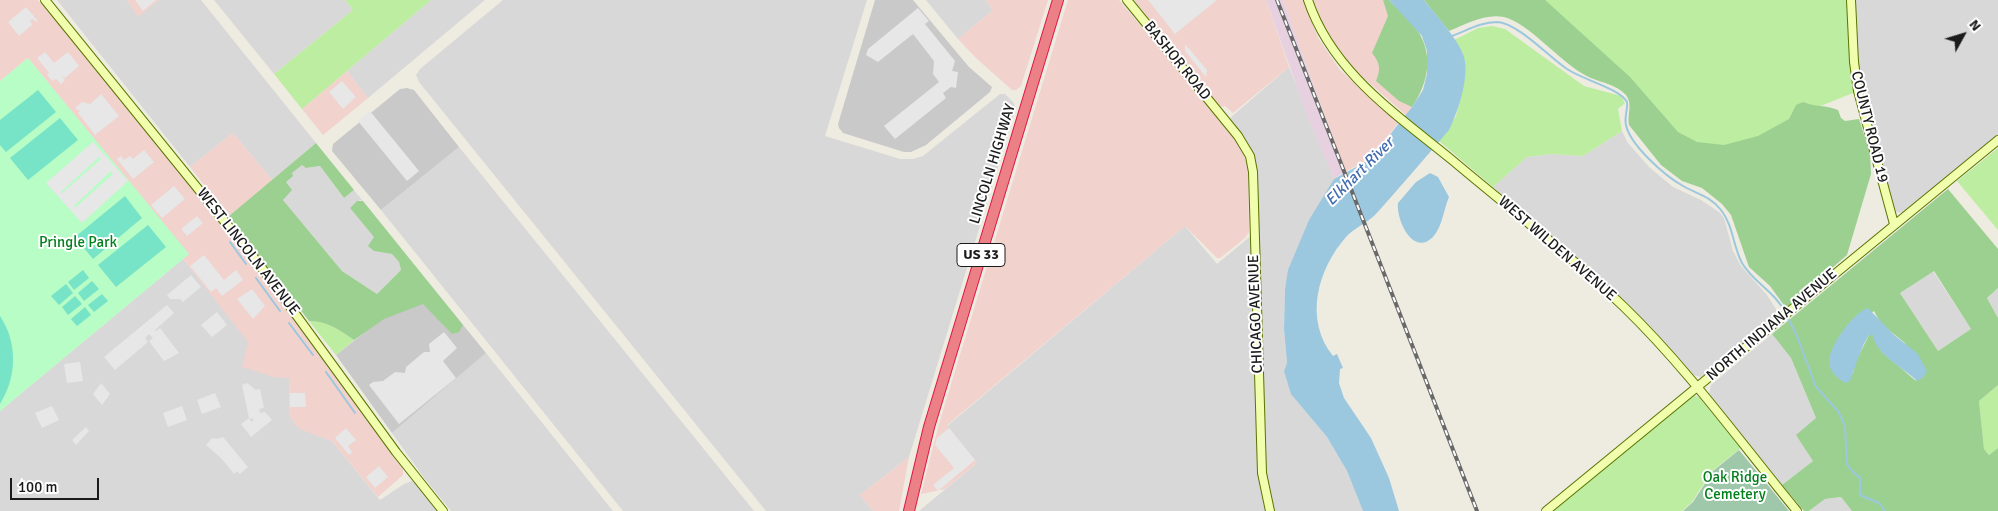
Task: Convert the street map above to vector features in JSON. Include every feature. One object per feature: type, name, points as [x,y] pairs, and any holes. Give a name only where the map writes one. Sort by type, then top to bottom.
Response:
[{"type":"highway","name":"LINCOLN HIGHWAY","points":[[909,511],[929,427],[1058,0]]},
{"type":"street","name":"WEST LINCOLN AVENUE","points":[[45,0],[258,264],[396,452],[443,511]]},
{"type":"street","name":"BASHOR ROAD","points":[[1127,0],[1227,122]]},
{"type":"street","name":"WEST WILDEN AVENUE","points":[[1308,0],[1323,35],[1337,57],[1362,85],[1558,249],[1624,307],[1696,388],[1797,511]]},
{"type":"street","name":"COUNTY ROAD 19","points":[[1851,0],[1856,85],[1894,224]]},
{"type":"street","name":"CHICAGO AVENUE","points":[[1227,122],[1245,146],[1253,172],[1261,465],[1270,511]]},
{"type":"street","name":"NORTH INDIANA AVENUE","points":[[1546,511],[1998,140]]},
{"type":"shaded area","points":[[0,0],[38,0],[103,75],[245,252],[403,467],[403,475],[378,497],[332,441],[299,429],[290,417],[289,378],[274,377],[242,367],[248,342],[183,259],[188,254],[28,58],[0,81]]},
{"type":"shaded area","points":[[57,0],[127,0],[138,16],[159,0],[201,0],[316,143],[272,180],[233,133],[190,167]]},
{"type":"shaded area","points":[[127,0],[159,0],[138,17]]},
{"type":"shaded area","points":[[135,0],[156,0],[143,11]]},
{"type":"shaded area","points":[[214,0],[345,0],[353,10],[274,74]]},
{"type":"shaded area","points":[[431,0],[485,0],[368,98],[347,71]]},
{"type":"shaded area","points":[[503,0],[867,0],[825,136],[900,159],[913,159],[923,156],[1000,94],[1005,94],[1013,102],[1016,108],[909,457],[860,495],[873,511],[766,511],[419,82],[416,75],[420,69]]},
{"type":"shaded area","points":[[875,0],[913,0],[969,67],[992,87],[990,92],[926,145],[911,152],[904,152],[843,133],[838,124]]},
{"type":"shaded area","points":[[926,0],[985,0],[993,10],[958,39]]},
{"type":"shaded area","points":[[985,0],[1048,0],[1021,86],[1016,90],[1012,90],[958,39],[993,10]]},
{"type":"shaded area","points":[[1068,0],[1119,0],[1238,141],[1248,165],[1249,232],[1245,238],[1220,258],[1217,258],[1185,226],[947,425],[977,463],[945,489],[921,494],[939,424]]},
{"type":"shaded area","points":[[1134,0],[1266,0],[1289,67],[1233,113],[1225,106],[1221,107],[1216,104],[1167,35],[1160,33]]},
{"type":"shaded area","points":[[1148,0],[1217,0],[1175,34]]},
{"type":"shaded area","points":[[1266,0],[1283,0],[1345,172],[1334,179],[1308,118]]},
{"type":"shaded area","points":[[1283,0],[1304,0],[1318,38],[1340,70],[1399,122],[1375,152],[1366,160],[1345,172]]},
{"type":"shaded area","points":[[1313,0],[1389,0],[1412,107],[1406,115],[1351,67],[1326,33]]},
{"type":"shaded area","points":[[1851,0],[1998,0],[1998,135],[1904,213],[1895,212],[1892,208],[1858,91]]},
{"type":"shaded area","points":[[26,7],[38,21],[30,20],[32,25],[19,36],[8,22]]},
{"type":"shaded area","points":[[918,8],[929,21],[925,24],[955,61],[952,71],[958,72],[956,88],[951,87],[943,93],[946,98],[895,139],[884,126],[939,82],[933,74],[934,61],[913,34],[878,62],[866,55],[868,49]]},
{"type":"shaded area","points":[[1185,44],[1207,70],[1206,77],[1185,51]]},
{"type":"shaded area","points":[[45,52],[54,63],[68,52],[79,66],[65,78],[61,75],[65,80],[61,84],[56,79],[52,81],[47,75],[49,73],[37,58]]},
{"type":"shaded area","points":[[1289,67],[1334,179],[1285,289],[1284,329],[1287,363],[1284,371],[1297,401],[1327,437],[1347,471],[1363,511],[1274,511],[1265,476],[1253,156],[1250,147],[1230,118]]},
{"type":"shaded area","points":[[347,71],[368,98],[323,135],[302,109]]},
{"type":"shaded area","points":[[342,81],[356,97],[343,109],[329,92]]},
{"type":"shaded area","points":[[400,89],[414,90],[459,147],[381,210],[332,151],[333,144]]},
{"type":"shaded area","points":[[101,94],[119,116],[95,135],[78,113],[80,111],[75,108],[82,102],[90,104]]},
{"type":"shaded area","points":[[370,111],[419,171],[407,181],[358,121]]},
{"type":"shaded area","points":[[1622,131],[1628,143],[1649,167],[1673,187],[1701,200],[1719,212],[1724,218],[1733,251],[1741,266],[1767,295],[1781,317],[1701,377],[1689,374],[1573,257],[1493,187],[1527,157],[1552,154],[1583,156]]},
{"type":"shaded area","points":[[233,133],[272,180],[229,216],[190,167]]},
{"type":"shaded area","points":[[93,142],[128,181],[82,223],[46,183]],"holes":[[[99,157],[101,159],[61,194],[61,192]],[[111,171],[113,174],[76,207],[73,207]]]},
{"type":"shaded area","points":[[459,147],[754,511],[623,511],[381,210]]},
{"type":"shaded area","points":[[144,150],[154,162],[133,179],[117,159],[121,156],[124,160],[130,156],[133,159]]},
{"type":"shaded area","points":[[302,164],[306,168],[320,166],[344,198],[354,190],[363,201],[360,200],[350,208],[375,237],[374,251],[392,254],[399,262],[401,270],[377,294],[342,271],[283,200],[286,195],[286,182]]},
{"type":"shaded area","points":[[174,186],[185,199],[162,218],[151,205]]},
{"type":"shaded area","points":[[197,216],[203,223],[187,236],[181,229]]},
{"type":"shaded area","points":[[1185,226],[1217,264],[1253,234],[1261,456],[1270,511],[919,511],[977,463],[947,426]]},
{"type":"shaded area","points":[[204,255],[224,280],[236,270],[243,280],[222,296],[216,288],[211,292],[190,266]]},
{"type":"shaded area","points":[[183,259],[249,342],[246,359],[289,378],[290,417],[299,428],[332,441],[380,500],[404,484],[412,481],[417,484],[438,511],[0,511],[0,411]]},
{"type":"shaded area","points":[[1933,271],[1971,329],[1938,351],[1900,293]]},
{"type":"shaded area","points":[[191,275],[201,287],[183,302],[180,299],[170,299],[167,295]]},
{"type":"shaded area","points":[[428,282],[486,353],[392,433],[336,355]]},
{"type":"shaded area","points":[[1998,288],[1998,318],[1987,298]]},
{"type":"shaded area","points":[[252,289],[265,306],[253,319],[237,299]]},
{"type":"shaded area","points":[[167,305],[174,313],[155,330],[160,328],[179,353],[164,361],[149,341],[153,338],[149,334],[145,338],[148,342],[115,370],[104,357]]},
{"type":"shaded area","points":[[217,312],[227,325],[212,337],[201,325]]},
{"type":"shaded area","points":[[444,332],[457,348],[443,361],[456,378],[399,424],[369,385],[373,382],[383,381],[395,372],[405,373],[406,367],[424,352],[430,352],[429,344]]},
{"type":"shaded area","points":[[1772,334],[1791,358],[1816,418],[1813,461],[1782,485],[1709,394],[1711,385]]},
{"type":"shaded area","points":[[486,353],[613,511],[451,511],[425,479],[392,433]]},
{"type":"shaded area","points":[[80,362],[83,381],[67,383],[64,364]]},
{"type":"shaded area","points":[[101,383],[110,394],[102,405],[93,394]]},
{"type":"shaded area","points":[[247,383],[256,390],[260,389],[264,408],[259,409],[260,413],[265,412],[272,420],[251,437],[241,424],[249,418],[242,385]]},
{"type":"shaded area","points":[[215,393],[221,407],[202,414],[197,400]]},
{"type":"shaded area","points":[[290,393],[305,393],[306,407],[290,407]]},
{"type":"shaded area","points":[[52,406],[59,420],[42,428],[35,413]]},
{"type":"shaded area","points":[[182,406],[187,420],[168,427],[163,413]]},
{"type":"shaded area","points":[[86,427],[89,431],[76,445],[72,440]]},
{"type":"shaded area","points":[[346,428],[356,440],[348,446],[352,452],[349,455],[335,438]]},
{"type":"shaded area","points":[[949,428],[975,460],[938,491],[933,485],[954,468],[935,445],[937,438]]},
{"type":"shaded area","points":[[223,437],[248,467],[240,474],[237,471],[234,474],[222,459],[206,445],[212,438]]},
{"type":"shaded area","points":[[909,457],[899,511],[873,511],[860,495]]},
{"type":"shaded area","points":[[379,466],[388,477],[375,488],[366,477]]},
{"type":"shaded area","points":[[1841,497],[1852,511],[1809,511],[1825,499]]},
{"type":"green space","points":[[345,0],[431,0],[302,109],[274,74],[353,10]]},
{"type":"green space","points":[[1383,0],[1389,0],[1409,19],[1423,40],[1426,51],[1427,62],[1423,85],[1412,107],[1399,101],[1376,81],[1379,66],[1372,53],[1388,16]]},
{"type":"green space","points":[[1424,0],[1545,0],[1630,77],[1678,132],[1697,142],[1724,145],[1758,136],[1789,119],[1796,105],[1803,102],[1838,110],[1841,118],[1845,121],[1859,119],[1870,153],[1871,174],[1847,255],[1786,308],[1770,286],[1749,267],[1731,215],[1722,204],[1702,188],[1682,181],[1661,165],[1629,125],[1629,102],[1622,91],[1590,78],[1575,69],[1514,21],[1504,17],[1490,17],[1476,20],[1449,31]]},
{"type":"green space","points":[[1542,0],[1851,0],[1858,91],[1803,113],[1759,138],[1725,148],[1698,145],[1677,133]]},
{"type":"green space","points":[[1492,26],[1505,29],[1584,86],[1621,96],[1625,103],[1618,109],[1622,131],[1583,156],[1552,154],[1527,157],[1493,187],[1439,141],[1456,116],[1464,83],[1463,54],[1454,40],[1478,28]]},
{"type":"green space","name":"Pringle Park","points":[[28,58],[189,254],[0,411],[0,81]]},
{"type":"green space","points":[[38,90],[56,112],[6,152],[0,145],[0,120]]},
{"type":"green space","points":[[60,118],[78,140],[28,180],[10,158]]},
{"type":"green space","points":[[316,143],[354,190],[344,198],[320,166],[306,168],[302,165],[292,173],[293,176],[286,182],[292,190],[283,200],[342,271],[377,294],[401,270],[399,262],[392,254],[374,251],[368,246],[374,237],[350,208],[357,201],[363,201],[463,325],[459,332],[452,334],[423,304],[384,319],[354,340],[328,324],[309,321],[229,216]]},
{"type":"green space","points":[[1998,148],[1998,230],[1957,181]]},
{"type":"green space","points":[[1948,189],[1998,249],[1998,288],[1987,298],[1998,318],[1998,385],[1979,401],[1984,449],[1989,455],[1998,448],[1998,511],[1852,511],[1841,497],[1825,499],[1809,511],[1804,511],[1782,485],[1813,461],[1796,435],[1816,418],[1791,358],[1772,334]],"holes":[[[1934,271],[1971,329],[1938,351],[1900,293]],[[1874,311],[1881,324],[1905,343],[1916,381],[1882,352],[1873,335],[1869,335],[1854,365],[1853,374],[1840,335]]]},
{"type":"green space","points":[[125,196],[142,218],[93,259],[75,237]]},
{"type":"green space","points":[[148,225],[166,247],[116,287],[98,265]]},
{"type":"green space","points":[[83,270],[89,278],[74,290],[68,282]]},
{"type":"green space","points":[[92,281],[99,289],[84,301],[78,293]]},
{"type":"green space","points":[[66,284],[73,293],[59,305],[51,296]]},
{"type":"green space","points":[[102,294],[108,301],[94,312],[88,305]]},
{"type":"green space","points":[[75,296],[82,304],[68,315],[62,307]]},
{"type":"green space","points":[[85,307],[91,315],[77,326],[71,319]]},
{"type":"green space","points":[[0,316],[10,337],[13,360],[10,383],[0,404]]},
{"type":"green space","points":[[309,321],[328,324],[354,340],[336,355]]},
{"type":"green space","points":[[1998,385],[1998,448],[1989,455],[1984,449],[1979,401]]},
{"type":"green space","points":[[1692,395],[1699,397],[1741,448],[1712,471],[1692,502],[1682,511],[1553,511]]},
{"type":"green space","name":"Oak Ridge Cemetery","points":[[1739,450],[1789,511],[1683,511],[1693,502],[1713,471]]},
{"type":"water","name":"Elkhart River","points":[[1389,0],[1424,0],[1460,48],[1465,62],[1465,72],[1462,93],[1449,130],[1376,214],[1346,237],[1336,250],[1321,280],[1317,311],[1319,327],[1324,342],[1333,356],[1337,354],[1343,368],[1340,369],[1339,383],[1344,398],[1371,438],[1389,478],[1399,511],[1363,511],[1347,471],[1327,437],[1291,394],[1284,371],[1287,363],[1284,329],[1285,289],[1288,270],[1309,220],[1334,179],[1367,161],[1376,152],[1412,107],[1423,90],[1427,74],[1427,51],[1422,36]]},
{"type":"water","points":[[1430,173],[1438,177],[1449,197],[1441,223],[1433,237],[1426,242],[1419,243],[1407,234],[1403,227],[1398,203],[1416,182]]},
{"type":"water","points":[[1868,308],[1894,335],[1917,353],[1927,371],[1923,378],[1917,381],[1884,354],[1875,342],[1873,335],[1869,335],[1863,346],[1850,381],[1845,383],[1834,374],[1830,368],[1829,361],[1833,347],[1849,323]]},
{"type":"waterway","points":[[1449,37],[1490,22],[1505,24],[1524,34],[1567,69],[1609,88],[1623,97],[1627,102],[1626,125],[1634,142],[1667,175],[1717,205],[1728,222],[1742,263],[1752,276],[1776,299],[1785,312]]},
{"type":"waterway","points":[[230,242],[246,264]]},
{"type":"waterway","points":[[256,278],[280,311]]},
{"type":"waterway","points":[[1787,316],[1797,336],[1816,387],[1838,411],[1845,426],[1847,464],[1860,478],[1860,495],[1879,503],[1885,511]]},
{"type":"waterway","points":[[289,323],[313,355]]},
{"type":"waterway","points":[[326,372],[355,413]]},
{"type":"railway","points":[[1277,0],[1477,511]]}]
